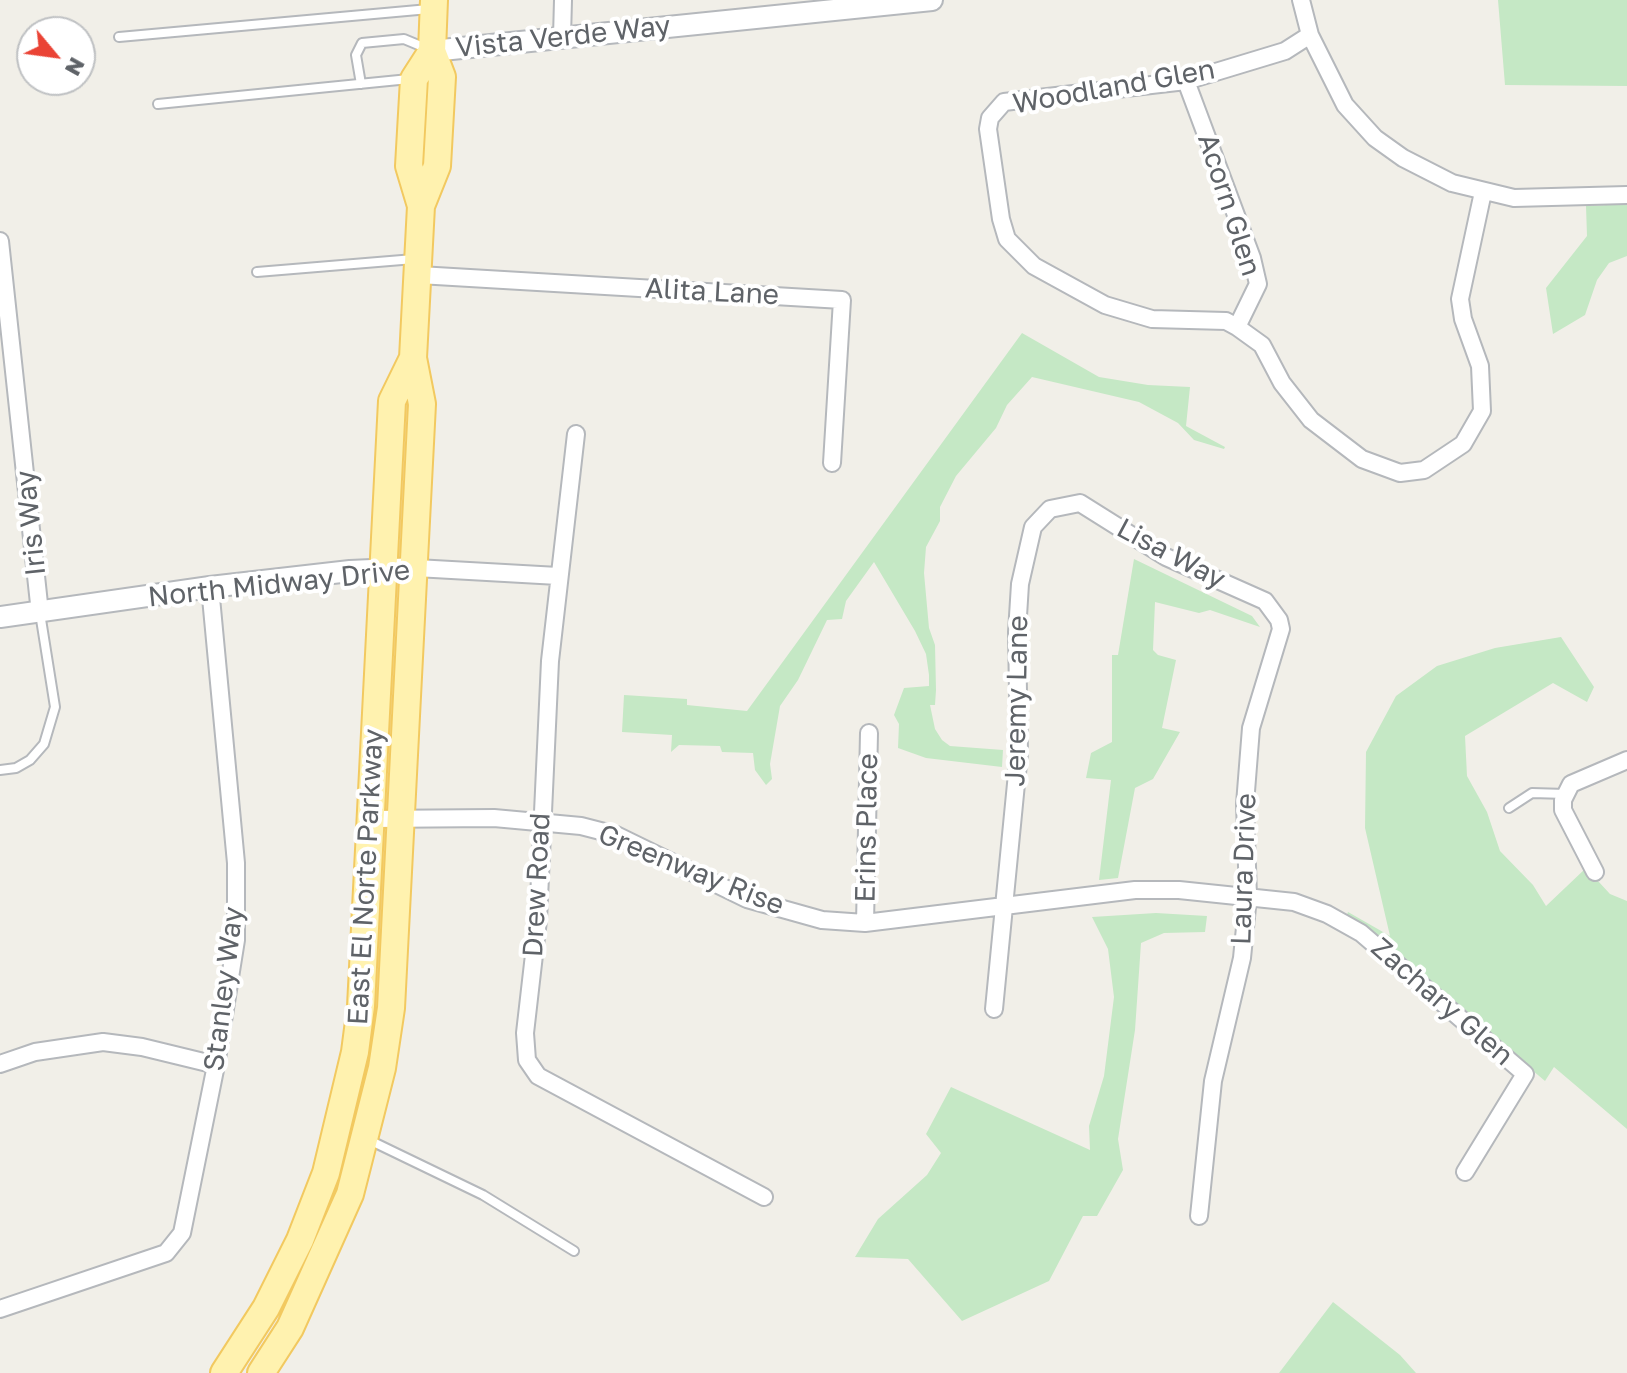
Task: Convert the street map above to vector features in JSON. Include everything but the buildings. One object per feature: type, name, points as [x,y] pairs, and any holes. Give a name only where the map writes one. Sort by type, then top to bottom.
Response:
[{"type":"main road","name":"East El Norte Parkway","points":[[421,206],[437,166],[442,77],[432,51],[434,4]]},
{"type":"main road","name":"East El Norte Parkway","points":[[261,1373],[290,1328],[323,1259],[367,1139],[391,1008],[416,568],[422,404],[413,358],[421,206],[409,166],[414,79],[432,51]]},
{"type":"main road","name":"East El Norte Parkway","points":[[224,1373],[266,1308],[300,1240],[326,1173],[342,1116],[361,1006],[392,401],[413,358]]},
{"type":"street","points":[[562,37],[563,0]]},
{"type":"street","name":"Vista Verde Way","points":[[432,51],[932,0]]},
{"type":"street","points":[[1301,0],[1310,35],[1345,105],[1375,138],[1403,158],[1452,183],[1514,198],[1627,195]]},
{"type":"street","name":"Woodland Glen","points":[[1237,327],[1226,321],[1152,319],[1105,305],[1034,266],[1007,239],[1001,219],[988,129],[990,118],[1004,102],[1186,81],[1285,51],[1310,35]]},
{"type":"street","name":"Acorn Glen","points":[[1186,81],[1252,258],[1258,284],[1237,327]]},
{"type":"street","points":[[1237,327],[1262,345],[1282,383],[1311,420],[1362,459],[1400,473],[1424,470],[1463,444],[1482,411],[1480,366],[1463,319],[1460,299],[1483,192]]},
{"type":"street","name":"Iris Way","points":[[0,241],[40,613]]},
{"type":"street","name":"Alita Lane","points":[[419,267],[842,300],[832,463]]},
{"type":"street","points":[[0,406],[18,404]]},
{"type":"street","name":"Drew Road","points":[[576,434],[558,576],[541,820],[538,920],[525,1033],[527,1060],[538,1076],[764,1197]]},
{"type":"street","name":"Lisa Way","points":[[1057,507],[1080,503],[1166,557],[1265,601],[1279,620]]},
{"type":"street","name":"Jeremy Lane","points":[[994,1009],[1019,753],[1017,632],[1020,584],[1033,527],[1050,509],[1057,507]]},
{"type":"street","name":"North Midway Drive","points":[[0,617],[210,587],[383,569],[558,576]]},
{"type":"street","name":"Stanley Way","points":[[0,1309],[166,1253],[182,1233],[216,1065],[236,940],[236,863],[210,587]]},
{"type":"street","name":"Laura Drive","points":[[1199,1216],[1213,1081],[1242,958],[1248,897],[1245,804],[1251,728],[1281,629],[1279,620]]},
{"type":"street","name":"Erins Place","points":[[865,923],[869,733]]},
{"type":"street","points":[[1595,872],[1563,810],[1566,794],[1571,784],[1627,760]]},
{"type":"street","name":"Greenway Rise","points":[[371,819],[541,820],[616,835],[747,899],[822,920],[865,923],[1135,890],[1179,890],[1248,897]]},
{"type":"street","name":"Zachary Glen","points":[[1248,897],[1294,902],[1327,914],[1361,933],[1525,1074],[1465,1172]]},
{"type":"street","points":[[0,1064],[35,1052],[103,1042],[142,1047],[216,1065]]},
{"type":"lane","points":[[119,37],[434,4]]},
{"type":"lane","points":[[361,84],[356,55],[362,43],[404,39],[432,51]]},
{"type":"lane","points":[[158,104],[414,79]]},
{"type":"lane","points":[[257,272],[419,267]]},
{"type":"lane","points":[[0,770],[16,768],[30,760],[44,744],[55,707],[40,613]]},
{"type":"lane","points":[[1509,808],[1532,793],[1566,794]]},
{"type":"lane","points":[[367,1139],[483,1195],[574,1251]]},
{"type":"green space","points":[[1498,0],[1627,0],[1627,86],[1505,85]]},
{"type":"green space","points":[[1627,204],[1627,256],[1609,263],[1597,280],[1585,315],[1553,334],[1546,288],[1587,236],[1586,206]]},
{"type":"green space","points":[[1022,333],[1099,377],[1148,385],[1190,387],[1186,426],[1225,447],[1194,440],[1178,423],[1139,402],[1032,377],[1007,405],[996,428],[956,476],[940,507],[940,521],[926,547],[924,573],[929,628],[935,645],[935,705],[930,705],[935,729],[942,740],[950,746],[1003,750],[1002,767],[926,758],[898,748],[899,724],[894,715],[904,688],[929,686],[929,675],[926,654],[915,631],[874,562],[846,601],[842,619],[827,620],[798,680],[780,706],[770,764],[772,779],[766,785],[755,770],[753,753],[722,752],[720,746],[679,745],[671,752],[672,735],[622,732],[624,695],[687,699],[687,705],[747,711]]},
{"type":"green space","points":[[1134,559],[1252,616],[1260,627],[1210,610],[1199,613],[1155,602],[1153,650],[1158,655],[1176,660],[1162,728],[1180,732],[1153,779],[1135,788],[1118,878],[1099,880],[1111,780],[1086,778],[1091,753],[1112,742],[1112,655],[1118,655]]},
{"type":"green space","points":[[1561,637],[1594,687],[1587,702],[1553,683],[1465,736],[1467,776],[1487,812],[1500,851],[1533,885],[1546,906],[1586,868],[1610,894],[1627,901],[1627,1129],[1554,1067],[1545,1081],[1386,946],[1346,917],[1348,912],[1390,936],[1365,828],[1366,752],[1396,696],[1437,666],[1495,648]]},
{"type":"green space","points":[[1156,913],[1207,916],[1205,932],[1164,933],[1141,943],[1135,1030],[1118,1139],[1123,1170],[1097,1216],[1083,1216],[1049,1281],[962,1321],[908,1259],[855,1257],[878,1219],[927,1175],[941,1153],[926,1134],[951,1087],[1090,1150],[1089,1126],[1104,1076],[1114,997],[1108,949],[1092,917]]},
{"type":"green space","points":[[1333,1302],[1400,1355],[1416,1373],[1279,1373]]}]
